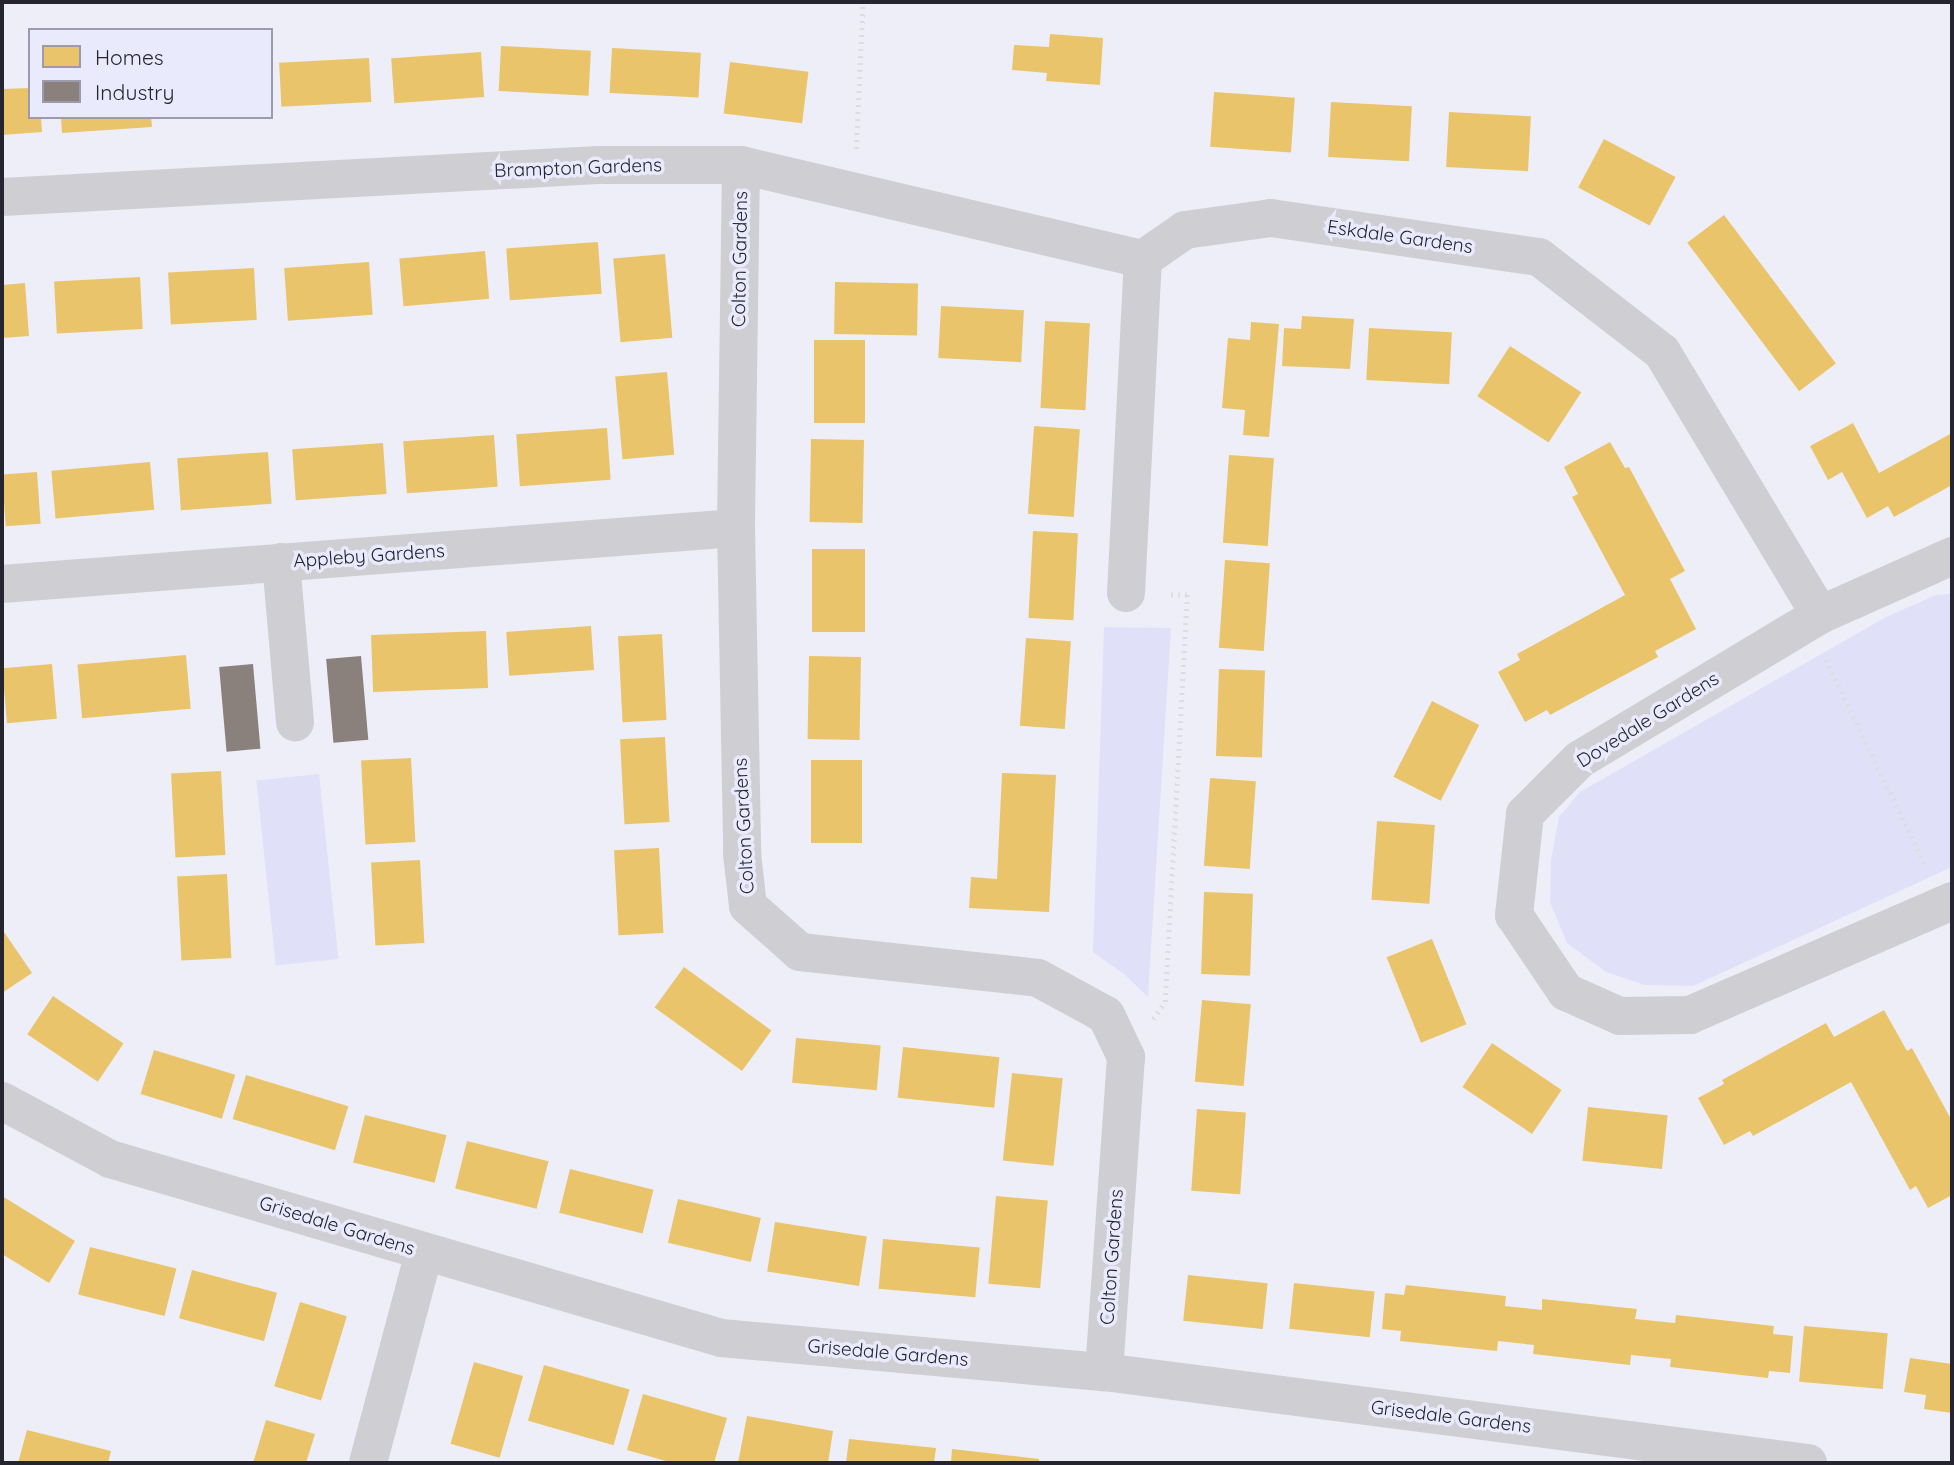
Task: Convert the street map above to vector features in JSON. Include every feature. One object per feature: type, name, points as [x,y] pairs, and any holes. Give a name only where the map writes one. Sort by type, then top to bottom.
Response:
[{"type":"street","name":"Brampton Gardens","points":[[2,197],[598,165],[741,165],[1143,259]]},
{"type":"street","name":"Colton Gardens","points":[[741,165],[736,528],[742,854],[748,906],[800,952],[1038,978],[1106,1015],[1126,1056],[1104,1371]]},
{"type":"street","name":"Eskdale Gardens","points":[[1143,259],[1185,230],[1271,218],[1539,257],[1662,352],[1814,619]]},
{"type":"street","points":[[1126,593],[1143,259]]},
{"type":"street","name":"Appleby Gardens","points":[[2,584],[736,528]]},
{"type":"street","name":"Dovedale Gardens","points":[[1949,903],[1690,1015],[1620,1016],[1566,992],[1514,915],[1525,814],[1580,759],[1814,619],[1952,556]]},
{"type":"street","points":[[281,562],[295,722]]},
{"type":"street","name":"Grisedale Gardens","points":[[2,1101],[110,1158],[722,1338],[1104,1371],[1808,1463]]},
{"type":"street","points":[[368,1463],[424,1252]]},
{"type":"path","points":[[853,191],[863,2]]},
{"type":"path","points":[[1126,593],[1187,595],[1165,1002],[1126,1056]]},
{"type":"path","points":[[1814,619],[1949,903]]},
{"type":"shaded area","points":[[1952,594],[1952,867],[1693,986],[1645,985],[1606,972],[1567,943],[1550,902],[1551,860],[1559,817],[1580,792],[1886,617],[1936,595]]},
{"type":"shaded area","points":[[1104,627],[1171,628],[1148,997],[1124,974],[1093,952]]},
{"type":"shaded area","points":[[319,774],[338,959],[276,966],[256,781]]},
{"type":"building: Homes","points":[[1050,34],[1103,38],[1100,85],[1046,81],[1047,73],[1012,70],[1014,45],[1049,47]]},
{"type":"building: Homes","points":[[501,46],[591,51],[589,96],[499,91]]},
{"type":"building: Homes","points":[[612,48],[701,53],[699,98],[610,93]]},
{"type":"building: Homes","points":[[481,52],[484,97],[394,103],[391,58]]},
{"type":"building: Homes","points":[[369,58],[371,102],[281,107],[279,63]]},
{"type":"building: Homes","points":[[730,62],[808,72],[802,123],[724,114]]},
{"type":"building: Homes","points":[[28,88],[28,119],[41,119],[42,132],[2,135],[2,89]]},
{"type":"building: Homes","points":[[1214,92],[1295,98],[1291,153],[1210,147]]},
{"type":"building: Homes","points":[[1331,102],[1412,106],[1409,161],[1328,157]]},
{"type":"building: Homes","points":[[1449,112],[1531,116],[1528,171],[1446,167]]},
{"type":"building: Homes","points":[[61,119],[151,119],[152,127],[62,133]]},
{"type":"building: Homes","points":[[1604,139],[1676,177],[1650,226],[1578,188]]},
{"type":"building: Homes","points":[[1724,215],[1836,364],[1799,391],[1687,243]]},
{"type":"building: Homes","points":[[598,242],[602,294],[510,300],[506,248]]},
{"type":"building: Homes","points":[[485,251],[489,299],[404,306],[399,258]]},
{"type":"building: Homes","points":[[665,254],[672,338],[621,342],[613,259]]},
{"type":"building: Homes","points":[[369,262],[373,315],[288,321],[284,268]]},
{"type":"building: Homes","points":[[254,268],[257,320],[171,324],[168,273]]},
{"type":"building: Homes","points":[[140,277],[143,329],[57,333],[54,282]]},
{"type":"building: Homes","points":[[835,282],[918,283],[917,335],[834,334]]},
{"type":"building: Homes","points":[[25,283],[29,336],[2,338],[2,285]]},
{"type":"building: Homes","points":[[941,306],[1024,310],[1021,362],[938,358]]},
{"type":"building: Homes","points":[[1302,316],[1354,319],[1350,369],[1282,366],[1284,328],[1301,329]]},
{"type":"building: Homes","points":[[1045,321],[1090,323],[1085,410],[1040,408]]},
{"type":"building: Homes","points":[[1251,322],[1279,324],[1269,437],[1243,435],[1245,410],[1222,408],[1228,338],[1250,340]]},
{"type":"building: Homes","points":[[1369,328],[1452,332],[1449,384],[1366,380]]},
{"type":"building: Homes","points":[[814,340],[865,340],[865,423],[814,423]]},
{"type":"building: Homes","points":[[1510,346],[1581,392],[1549,443],[1477,396]]},
{"type":"building: Homes","points":[[667,372],[674,455],[622,459],[615,377]]},
{"type":"building: Homes","points":[[1853,423],[1879,473],[1952,433],[1952,485],[1894,517],[1888,506],[1867,518],[1842,472],[1828,480],[1810,446]]},
{"type":"building: Homes","points":[[1034,426],[1080,429],[1074,517],[1028,514]]},
{"type":"building: Homes","points":[[607,428],[611,480],[520,486],[516,434]]},
{"type":"building: Homes","points":[[494,435],[498,487],[407,493],[403,441]]},
{"type":"building: Homes","points":[[811,439],[864,440],[863,523],[810,522]]},
{"type":"building: Homes","points":[[1610,442],[1625,468],[1629,467],[1685,571],[1670,579],[1696,629],[1655,651],[1658,657],[1550,715],[1547,710],[1525,722],[1498,672],[1520,660],[1517,654],[1625,595],[1572,497],[1578,494],[1564,467]]},
{"type":"building: Homes","points":[[383,443],[387,494],[296,500],[292,449]]},
{"type":"building: Homes","points":[[268,452],[272,504],[181,510],[177,458]]},
{"type":"building: Homes","points":[[1229,455],[1274,458],[1268,546],[1223,543]]},
{"type":"building: Homes","points":[[150,462],[154,510],[56,518],[51,471]]},
{"type":"building: Homes","points":[[37,472],[41,524],[6,526],[2,474]]},
{"type":"building: Homes","points":[[1033,531],[1078,533],[1073,620],[1028,618]]},
{"type":"building: Homes","points":[[812,549],[865,549],[865,632],[812,632]]},
{"type":"building: Homes","points":[[1225,560],[1270,563],[1264,651],[1219,648]]},
{"type":"building: Homes","points":[[591,626],[594,670],[509,676],[506,632]]},
{"type":"building: Homes","points":[[486,631],[488,688],[373,692],[371,635]]},
{"type":"building: Homes","points":[[662,634],[667,720],[623,722],[618,636]]},
{"type":"building: Homes","points":[[1026,638],[1071,641],[1065,729],[1020,726]]},
{"type":"building: Homes","points":[[186,655],[191,709],[82,718],[77,664]]},
{"type":"building: Homes","points":[[809,656],[861,657],[860,740],[808,739]]},
{"type":"building: Homes","points":[[52,664],[57,719],[7,723],[2,668]]},
{"type":"building: Homes","points":[[1219,669],[1265,671],[1262,758],[1216,756]]},
{"type":"building: Homes","points":[[1432,701],[1479,725],[1441,801],[1393,777]]},
{"type":"building: Homes","points":[[665,737],[669,822],[625,824],[620,739]]},
{"type":"building: Homes","points":[[411,758],[415,842],[365,845],[361,761]]},
{"type":"building: Homes","points":[[811,760],[862,760],[862,843],[811,843]]},
{"type":"building: Homes","points":[[221,771],[225,855],[175,858],[171,774]]},
{"type":"building: Homes","points":[[1002,773],[1056,775],[1049,912],[969,908],[971,877],[997,879]]},
{"type":"building: Homes","points":[[1210,778],[1256,781],[1250,869],[1204,866]]},
{"type":"building: Homes","points":[[1377,821],[1435,825],[1429,904],[1371,900]]},
{"type":"building: Homes","points":[[659,848],[663,933],[619,935],[614,850]]},
{"type":"building: Homes","points":[[420,860],[424,943],[375,945],[371,863]]},
{"type":"building: Homes","points":[[227,874],[231,958],[181,961],[177,877]]},
{"type":"building: Homes","points":[[1204,892],[1253,894],[1250,976],[1201,974]]},
{"type":"building: Homes","points":[[2,929],[32,973],[2,993]]},
{"type":"building: Homes","points":[[1432,939],[1466,1024],[1421,1043],[1387,957]]},
{"type":"building: Homes","points":[[684,967],[771,1030],[742,1071],[655,1007]]},
{"type":"building: Homes","points":[[53,996],[123,1044],[98,1082],[27,1034]]},
{"type":"building: Homes","points":[[1202,1000],[1251,1004],[1244,1086],[1195,1082]]},
{"type":"building: Homes","points":[[1884,1010],[1907,1051],[1912,1048],[1952,1121],[1952,1195],[1928,1208],[1916,1186],[1910,1190],[1851,1082],[1753,1136],[1750,1131],[1724,1145],[1698,1098],[1724,1084],[1722,1080],[1826,1023],[1834,1037]]},
{"type":"building: Homes","points":[[796,1038],[881,1045],[877,1090],[792,1083]]},
{"type":"building: Homes","points":[[1492,1043],[1562,1090],[1532,1134],[1462,1087]]},
{"type":"building: Homes","points":[[903,1047],[999,1057],[994,1108],[898,1098]]},
{"type":"building: Homes","points":[[154,1050],[235,1075],[222,1119],[141,1094]]},
{"type":"building: Homes","points":[[1012,1073],[1063,1078],[1054,1166],[1003,1161]]},
{"type":"building: Homes","points":[[246,1075],[348,1106],[335,1150],[233,1119]]},
{"type":"building: Homes","points":[[1588,1107],[1668,1115],[1662,1169],[1582,1161]]},
{"type":"building: Homes","points":[[1197,1109],[1246,1112],[1240,1194],[1191,1191]]},
{"type":"building: Homes","points":[[365,1115],[447,1135],[435,1183],[353,1163]]},
{"type":"building: Homes","points":[[467,1141],[549,1161],[537,1209],[455,1189]]},
{"type":"building: Homes","points":[[570,1169],[653,1190],[643,1233],[559,1213]]},
{"type":"building: Homes","points":[[2,1196],[75,1241],[49,1283],[2,1254]]},
{"type":"building: Homes","points":[[996,1196],[1048,1201],[1040,1288],[988,1284]]},
{"type":"building: Homes","points":[[678,1199],[761,1218],[751,1262],[668,1243]]},
{"type":"building: Homes","points":[[775,1222],[867,1237],[859,1286],[767,1271]]},
{"type":"building: Homes","points":[[883,1239],[980,1247],[975,1297],[879,1289]]},
{"type":"building: Homes","points":[[90,1247],[176,1269],[165,1316],[78,1295]]},
{"type":"building: Homes","points":[[192,1270],[277,1293],[264,1341],[179,1318]]},
{"type":"building: Homes","points":[[1188,1275],[1268,1283],[1263,1329],[1183,1321]]},
{"type":"building: Homes","points":[[1294,1283],[1375,1291],[1370,1337],[1289,1329]]},
{"type":"building: Homes","points":[[1406,1285],[1506,1296],[1505,1306],[1542,1310],[1542,1299],[1637,1309],[1635,1319],[1675,1323],[1676,1315],[1774,1326],[1773,1334],[1793,1336],[1790,1373],[1769,1371],[1768,1378],[1670,1367],[1671,1359],[1631,1355],[1630,1365],[1533,1354],[1534,1345],[1498,1341],[1497,1351],[1400,1341],[1401,1331],[1382,1329],[1385,1293],[1404,1295]]},
{"type":"building: Homes","points":[[300,1302],[347,1316],[321,1400],[274,1386]]},
{"type":"building: Homes","points":[[1804,1326],[1888,1333],[1883,1389],[1799,1382]]},
{"type":"building: Homes","points":[[1910,1358],[1952,1364],[1952,1413],[1924,1409],[1926,1395],[1904,1392]]},
{"type":"building: Homes","points":[[474,1362],[523,1376],[500,1458],[451,1444]]},
{"type":"building: Homes","points":[[544,1365],[630,1390],[614,1445],[528,1421]]},
{"type":"building: Homes","points":[[643,1394],[727,1418],[714,1463],[673,1463],[627,1450]]},
{"type":"building: Homes","points":[[747,1416],[833,1431],[828,1463],[738,1463]]},
{"type":"building: Homes","points":[[266,1420],[315,1434],[306,1463],[253,1463]]},
{"type":"building: Homes","points":[[27,1430],[111,1451],[108,1463],[18,1463]]},
{"type":"building: Homes","points":[[849,1439],[936,1448],[934,1463],[846,1463]]},
{"type":"building: Homes","points":[[952,1449],[1039,1459],[1039,1463],[951,1463]]},
{"type":"building: Industry","points":[[361,656],[368,740],[333,743],[326,659]]},
{"type":"building: Industry","points":[[253,664],[260,749],[227,752],[219,667]]}]
